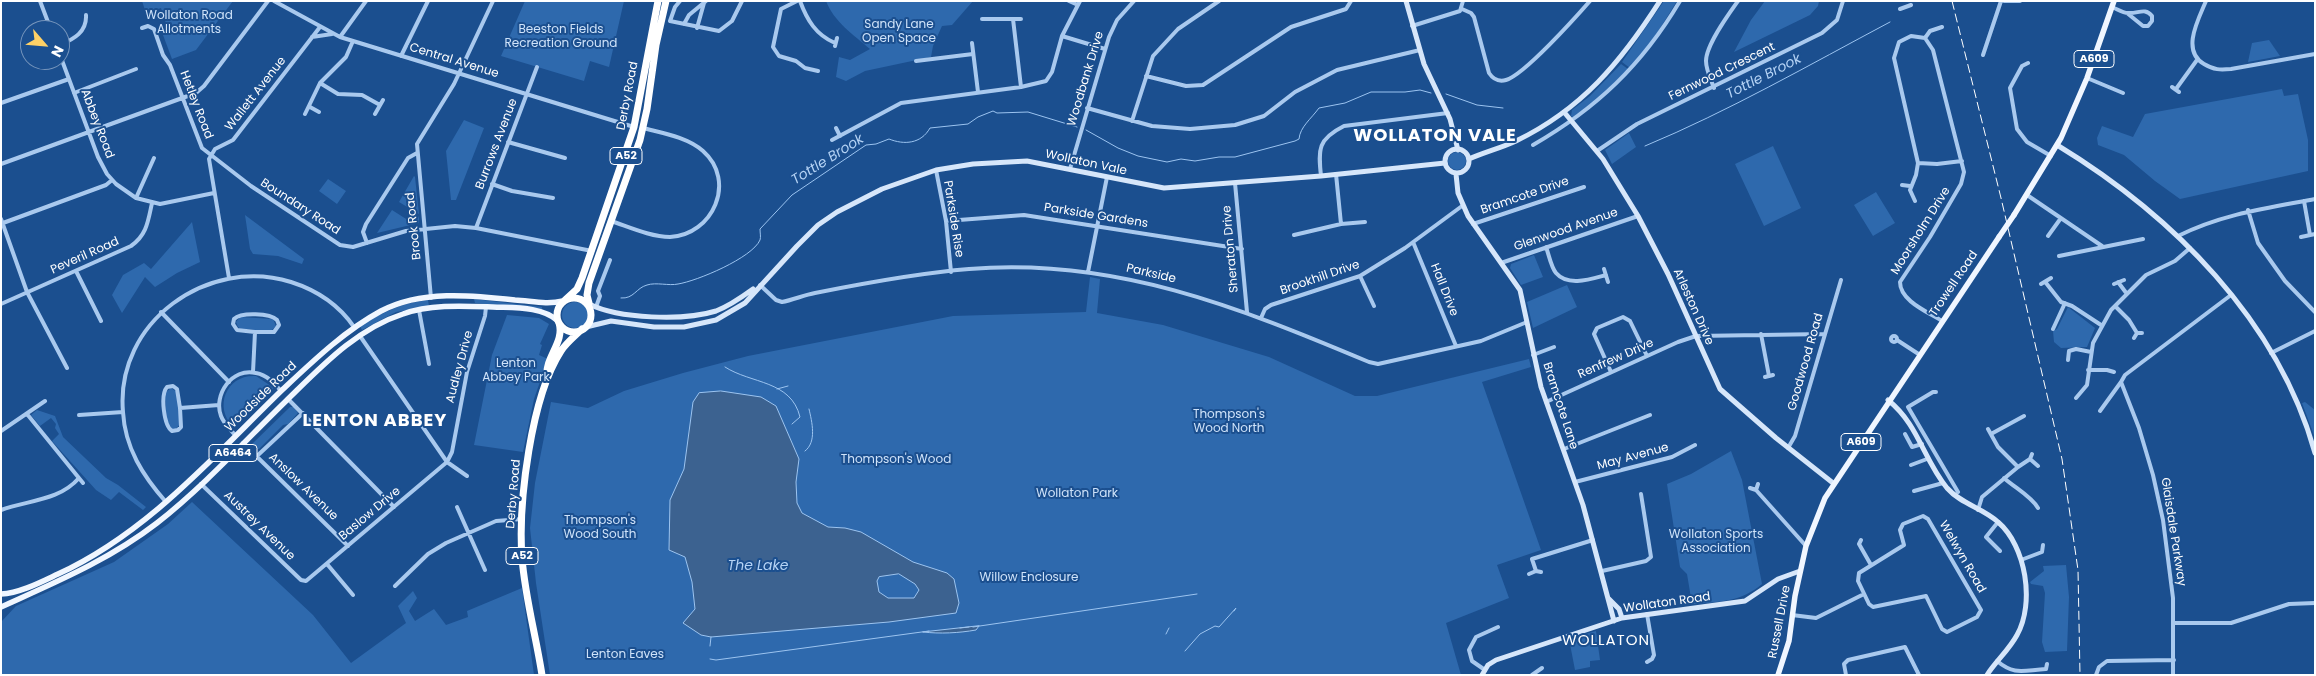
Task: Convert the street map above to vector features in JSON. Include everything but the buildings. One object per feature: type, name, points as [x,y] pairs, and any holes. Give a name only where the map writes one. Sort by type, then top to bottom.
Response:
[{"type":"highway","name":"Derby Road","points":[[564,301],[579,285],[634,128],[658,1]]},
{"type":"highway","name":"Derby Road","points":[[591,305],[588,286],[643,128],[666,1]]},
{"type":"highway","points":[[564,301],[577,299],[591,305]]},
{"type":"highway","name":"A52","points":[[558,322],[558,310],[564,301]]},
{"type":"highway","name":"A52","points":[[584,328],[592,315],[591,305]]},
{"type":"highway","name":"Derby Road","points":[[547,376],[546,369],[560,333],[558,322]]},
{"type":"highway","points":[[558,322],[571,331],[584,328]]},
{"type":"highway","name":"Derby Road","points":[[542,675],[523,567],[522,519],[529,456],[547,376],[562,349],[584,328]]},
{"type":"main road","name":"Trowell Road","points":[[1800,572],[1816,516],[1833,484],[2014,215],[2051,156],[2087,78],[2113,4]]},
{"type":"main road","name":"Woodside Road","points":[[1,594],[44,580],[94,556],[132,531],[166,502],[281,391],[354,327],[383,310],[400,303],[431,298],[472,295],[548,304],[564,301]]},
{"type":"main road","points":[[431,298],[432,303],[437,308]]},
{"type":"main road","name":"Woodside Road","points":[[1,607],[73,575],[108,557],[137,538],[173,510],[327,362],[360,336],[390,318],[418,310],[486,307],[544,312],[558,322]]},
{"type":"main road","points":[[235,435],[243,443]]},
{"type":"main road","points":[[166,502],[173,510]]},
{"type":"main road","name":"Russell Drive","points":[[1778,675],[1786,654],[1800,572]]},
{"type":"street","points":[[40,1],[47,20]]},
{"type":"street","points":[[1,164],[182,99],[202,88],[268,1]]},
{"type":"street","name":"Central Avenue","points":[[274,1],[340,37],[634,128]]},
{"type":"street","points":[[340,37],[366,1]]},
{"type":"street","points":[[401,56],[428,1]]},
{"type":"street","points":[[367,243],[363,232],[366,224],[408,158],[417,153],[419,140],[459,74],[493,1]]},
{"type":"street","points":[[670,21],[675,7],[680,1]]},
{"type":"street","points":[[662,18],[715,31],[723,29],[736,16],[742,1]]},
{"type":"street","points":[[818,71],[805,68],[796,61],[776,54],[773,48],[773,40],[782,8],[799,1],[812,26],[826,39],[836,42]]},
{"type":"street","points":[[832,140],[895,106],[1040,83],[1049,77],[1062,36],[1079,3],[1069,1]]},
{"type":"street","name":"Woodbank Drive","points":[[1070,169],[1105,49],[1117,20],[1134,1]]},
{"type":"street","points":[[1132,121],[1153,56],[1168,38],[1219,1]]},
{"type":"street","points":[[1146,76],[1186,86],[1202,84],[1291,27],[1346,9],[1351,1]]},
{"type":"street","points":[[1406,1],[1412,26],[1429,75],[1448,112],[1458,150]]},
{"type":"street","points":[[1462,9],[1463,1]]},
{"type":"street","points":[[1412,26],[1462,9],[1471,12],[1489,73],[1493,78],[1502,80],[1511,78],[1543,50],[1590,1]]},
{"type":"street","points":[[1469,159],[1516,141],[1564,112],[1592,90],[1619,61],[1660,1]]},
{"type":"street","points":[[1533,145],[1571,122],[1605,96],[1652,45],[1680,1]]},
{"type":"street","points":[[1714,88],[1706,67],[1707,55],[1723,24],[1738,1]]},
{"type":"street","name":"Fernwood Crescent","points":[[1597,151],[1637,124],[1714,88],[1827,30],[1839,17],[1843,1]]},
{"type":"street","points":[[1904,1],[1905,7]]},
{"type":"street","points":[[1983,55],[1983,49],[2002,1],[2020,1]]},
{"type":"street","points":[[2206,1],[2192,38],[2194,55],[2197,60],[2219,70],[2315,54]]},
{"type":"street","points":[[684,24],[686,18],[705,2]]},
{"type":"street","points":[[697,28],[705,2]]},
{"type":"street","points":[[2113,4],[2143,26],[2148,26],[2152,21],[2152,16],[2149,12],[2127,13]]},
{"type":"street","points":[[1900,9],[1911,6]]},
{"type":"street","points":[[70,39],[78,35],[86,15]]},
{"type":"street","points":[[982,19],[1021,19]]},
{"type":"street","points":[[1013,19],[1021,87]]},
{"type":"street","name":"Hetley Road","points":[[146,20],[148,26],[154,29],[199,144],[211,156],[209,163],[229,278]]},
{"type":"street","points":[[142,28],[148,26]]},
{"type":"street","name":"Wallett Avenue","points":[[211,156],[215,150],[233,140],[320,27]]},
{"type":"street","points":[[1902,186],[1910,186],[1916,176],[1918,163],[1894,55],[1897,46],[1903,38],[1911,36],[1925,38],[1930,31],[1942,27]]},
{"type":"street","points":[[312,37],[333,34]]},
{"type":"street","points":[[1062,36],[1105,49]]},
{"type":"street","name":"Moorsholm Drive","points":[[1925,38],[1933,50],[1964,172],[1961,184],[1930,237],[1900,282],[1900,289],[1906,298],[1942,321]]},
{"type":"street","points":[[305,114],[320,83],[346,57],[353,41]]},
{"type":"street","points":[[972,43],[978,92]]},
{"type":"street","points":[[1087,108],[1152,126],[1190,129],[1235,125],[1264,116],[1295,92],[1337,70],[1420,50]]},
{"type":"street","points":[[789,59],[790,53]]},
{"type":"street","points":[[935,53],[936,58]]},
{"type":"street","points":[[916,61],[973,54]]},
{"type":"street","points":[[2176,89],[2197,60]]},
{"type":"street","points":[[2028,62],[2011,85],[2009,95],[2021,137],[2051,156]]},
{"type":"street","name":"Burrows Avenue","points":[[476,228],[537,67]]},
{"type":"street","points":[[74,93],[136,69]]},
{"type":"street","name":"Abbey Road","points":[[66,70],[98,158],[112,180],[136,198],[152,203],[168,204],[214,193]]},
{"type":"street","points":[[1,102],[69,78]]},
{"type":"street","points":[[2087,78],[2123,93]]},
{"type":"street","points":[[320,83],[338,94],[362,95],[380,106]]},
{"type":"street","points":[[2003,96],[2009,95]]},
{"type":"street","points":[[939,98],[940,103]]},
{"type":"street","points":[[374,114],[383,100]]},
{"type":"street","points":[[310,107],[319,112]]},
{"type":"street","points":[[1321,176],[1318,154],[1321,145],[1332,133],[1344,126],[1448,112]]},
{"type":"street","name":"Arleston Drive","points":[[1564,112],[1597,151],[1638,216],[1668,274],[1722,392],[1833,484]]},
{"type":"street","points":[[611,221],[659,236],[674,236],[685,234],[699,227],[710,216],[716,206],[719,191],[718,175],[704,152],[682,139],[643,128]]},
{"type":"street","points":[[836,128],[840,136]]},
{"type":"street","points":[[508,142],[565,158]]},
{"type":"street","points":[[2057,145],[2090,165],[2134,197],[2178,236],[2232,295],[2271,353],[2297,403],[2315,453]]},
{"type":"street","points":[[1458,150],[1464,151],[1469,159],[1467,166],[1456,174],[1449,171],[1445,163],[1449,154],[1458,150]]},
{"type":"street","name":"Brook Road","points":[[417,153],[431,298]]},
{"type":"street","name":"Boundary Road","points":[[211,156],[251,186],[340,245],[353,247],[391,234],[446,226],[476,228],[592,251]]},
{"type":"street","points":[[136,198],[154,158]]},
{"type":"street","name":"Wollaton Vale","points":[[584,328],[610,321],[654,327],[690,326],[728,315],[745,303],[818,225],[837,212],[882,189],[936,170],[1012,161],[1027,162],[1164,188],[1321,176],[1445,163]]},
{"type":"street","points":[[1918,163],[1947,164],[1962,161]]},
{"type":"street","name":"Parkside Rise","points":[[936,170],[946,221],[951,272]]},
{"type":"street","points":[[1336,174],[1341,224]]},
{"type":"street","name":"Bramcote Lane","points":[[1456,174],[1457,190],[1462,206],[1520,290],[1533,355],[1546,402],[1575,482],[1602,572],[1614,621]]},
{"type":"street","points":[[1088,272],[1107,176]]},
{"type":"street","points":[[66,368],[27,292],[2,221],[106,186],[112,180]]},
{"type":"street","name":"Sheraton Drive","points":[[1235,183],[1247,312]]},
{"type":"street","points":[[492,184],[512,192],[553,198]]},
{"type":"street","name":"Moorsholm Drive","points":[[1910,186],[1910,192],[1915,201]]},
{"type":"street","name":"Bramcote Drive","points":[[1473,224],[1584,187]]},
{"type":"street","points":[[2027,195],[2102,246]]},
{"type":"street","points":[[2178,236],[2248,210],[2315,199]]},
{"type":"street","points":[[2301,237],[2313,234],[2304,201]]},
{"type":"street","name":"Peveril Road","points":[[1,304],[136,243],[146,231],[152,203]]},
{"type":"street","name":"Brookhill Drive","points":[[1261,318],[1265,309],[1271,305],[1360,276],[1413,242],[1462,206]]},
{"type":"street","points":[[2248,210],[2258,243],[2285,281],[2315,312]]},
{"type":"street","name":"Parkside Gardens","points":[[946,221],[1024,215],[1242,249]]},
{"type":"street","name":"Glenwood Avenue","points":[[1501,263],[1638,216]]},
{"type":"street","points":[[2048,236],[2061,218]]},
{"type":"street","points":[[1294,235],[1341,224],[1365,222]]},
{"type":"street","points":[[2059,256],[2143,239]]},
{"type":"street","name":"Hall Drive","points":[[1413,242],[1456,346]]},
{"type":"street","points":[[1546,247],[1555,272],[1562,277],[1576,281],[1606,275]]},
{"type":"street","points":[[2076,398],[2086,385],[2091,352],[2101,325],[2115,306],[2146,275],[2175,261],[2190,248]]},
{"type":"street","points":[[591,305],[600,296],[598,291],[610,260]]},
{"type":"street","name":"Parkside","points":[[760,285],[776,300],[782,302],[864,284],[951,272],[1034,266],[1088,272],[1168,288],[1247,312],[1374,364],[1489,338],[1527,322]]},
{"type":"street","points":[[1604,270],[1608,282]]},
{"type":"street","points":[[76,271],[101,321]]},
{"type":"street","points":[[166,502],[148,481],[134,457],[122,412],[125,383],[132,358],[144,333],[161,312],[194,289],[229,278],[258,276],[296,284],[323,297],[340,310],[354,327]]},
{"type":"street","points":[[1360,276],[1374,306]]},
{"type":"street","points":[[2041,284],[2046,283],[2051,278]]},
{"type":"street","name":"Goodwood Road","points":[[1788,448],[1795,436],[1841,280]]},
{"type":"street","points":[[2124,280],[2116,283],[2127,294]]},
{"type":"street","points":[[2046,283],[2056,298],[2101,325]]},
{"type":"street","name":"Wollaton Vale","points":[[591,305],[629,314],[660,317],[688,316],[718,310],[760,285]]},
{"type":"street","points":[[2100,411],[2125,375],[2232,295]]},
{"type":"street","points":[[2053,329],[2065,303]]},
{"type":"street","points":[[2115,306],[2140,333],[2134,338]]},
{"type":"street","name":"Audley Drive","points":[[447,462],[452,452],[467,372],[485,316],[486,307]]},
{"type":"street","points":[[418,310],[430,364]]},
{"type":"street","points":[[161,312],[229,382]]},
{"type":"street","points":[[628,324],[629,314]]},
{"type":"street","points":[[240,315],[272,317],[277,320],[278,328],[274,332],[254,332],[236,330],[233,324],[234,319],[240,315]]},
{"type":"street","points":[[688,316],[690,326]]},
{"type":"street","points":[[2053,316],[2058,318]]},
{"type":"street","points":[[1611,372],[1594,334],[1597,328],[1623,317],[1630,321],[1647,356]]},
{"type":"street","points":[[2271,353],[2315,331]]},
{"type":"street","points":[[253,372],[254,332]]},
{"type":"street","points":[[1761,334],[1769,376]]},
{"type":"street","points":[[1696,336],[1825,334]]},
{"type":"street","points":[[360,336],[447,462],[467,476]]},
{"type":"street","name":"Renfrew Drive","points":[[1546,402],[1696,336]]},
{"type":"street","points":[[1897,340],[1920,355]]},
{"type":"street","points":[[1533,355],[1554,347]]},
{"type":"street","points":[[2063,351],[2076,349],[2091,352]]},
{"type":"street","points":[[2068,360],[2069,351]]},
{"type":"street","points":[[2107,364],[2107,370]]},
{"type":"street","points":[[2088,370],[2114,372]]},
{"type":"street","points":[[235,435],[224,422],[219,405],[221,394],[229,382],[241,373],[253,372],[270,380],[281,391]]},
{"type":"street","name":"Glaisdale Parkway","points":[[2121,382],[2139,428],[2157,490],[2168,550],[2174,622],[2174,675]]},
{"type":"street","points":[[173,386],[177,389],[180,408],[181,426],[178,430],[172,431],[166,425],[163,394],[167,387],[173,386]]},
{"type":"street","points":[[1935,391],[1908,407],[1958,492]]},
{"type":"street","points":[[288,399],[394,507]]},
{"type":"street","points":[[1888,400],[1909,421],[1922,444],[1927,459],[1941,480],[1958,497],[1998,522],[2008,532],[2015,545],[2020,560],[2026,594],[2023,623],[2017,636],[1987,675]]},
{"type":"street","points":[[1,431],[45,401]]},
{"type":"street","points":[[180,408],[219,405]]},
{"type":"street","points":[[79,415],[122,412]]},
{"type":"street","points":[[257,456],[303,413]]},
{"type":"street","points":[[27,414],[83,483]]},
{"type":"street","points":[[1564,449],[1650,416]]},
{"type":"street","points":[[1991,434],[2024,416]]},
{"type":"street","points":[[1909,421],[1915,417]]},
{"type":"street","points":[[1988,429],[1998,447],[2018,467]]},
{"type":"street","points":[[1905,434],[1912,447],[1922,444]]},
{"type":"street","name":"Anslow Avenue","points":[[243,443],[348,546]]},
{"type":"street","name":"May Avenue","points":[[1575,482],[1672,457],[1694,445]]},
{"type":"street","points":[[1978,510],[1982,497],[2030,459],[2032,454]]},
{"type":"street","points":[[1911,465],[1927,459]]},
{"type":"street","points":[[2030,459],[2038,466]]},
{"type":"street","name":"Baslow Drive","points":[[304,581],[447,462]]},
{"type":"street","points":[[1914,491],[1941,480],[1948,474]]},
{"type":"street","points":[[1,510],[58,494],[79,478]]},
{"type":"street","points":[[2004,478],[2034,501],[2038,508]]},
{"type":"street","name":"Austrey Avenue","points":[[201,484],[304,581]]},
{"type":"street","points":[[1756,490],[1758,484]]},
{"type":"street","points":[[1750,488],[1756,490],[1806,546]]},
{"type":"street","points":[[1602,572],[1649,560],[1651,557],[1644,526],[1647,515],[1641,494]]},
{"type":"street","points":[[458,507],[485,570]]},
{"type":"street","name":"Welwyn Road","points":[[1864,594],[1873,607],[1926,596],[1942,629],[1947,632],[1977,617],[1981,610],[1928,519],[1923,516],[1903,524],[1900,530],[1904,545],[1871,565]]},
{"type":"street","points":[[395,586],[403,575],[432,552],[500,520],[522,519]]},
{"type":"street","points":[[1998,522],[1986,537],[2000,551]]},
{"type":"street","points":[[1536,571],[1532,559],[1537,556],[1593,540]]},
{"type":"street","points":[[1792,614],[1816,618],[1864,594],[1858,581],[1859,573],[1871,565],[1858,544],[1861,540]]},
{"type":"street","points":[[2043,545],[2043,558]]},
{"type":"street","points":[[2020,560],[2042,552]]},
{"type":"street","points":[[326,564],[353,595]]},
{"type":"street","points":[[1529,574],[1536,571],[1541,572]]},
{"type":"street","name":"Wollaton Road","points":[[1483,672],[1496,660],[1622,618],[1745,601],[1778,579],[1800,572]]},
{"type":"street","name":"Bramcote Lane","points":[[1609,599],[1619,610],[1622,618]]},
{"type":"street","points":[[2174,622],[2230,623],[2289,604],[2315,604]]},
{"type":"street","points":[[1647,614],[1654,655],[1647,662]]},
{"type":"street","points":[[1483,672],[1472,661],[1469,650],[1476,637],[1498,627]]},
{"type":"street","points":[[1846,675],[1844,664],[1848,660],[1906,647],[1919,675]]},
{"type":"street","points":[[2096,675],[2099,667],[2107,661],[2174,660]]},
{"type":"street","points":[[1997,661],[2008,670],[2016,672],[2046,667],[2047,674]]},
{"type":"street","points":[[1532,675],[1542,668]]},
{"type":"green space","name":"Wollaton Road Allotments","points":[[142,1],[233,1],[196,50],[172,59],[163,35],[169,33],[161,8],[146,13]]},
{"type":"green space","name":"Beeston Fields Recreation Ground","points":[[525,1],[624,1],[609,67],[590,61],[584,81],[501,56]]},
{"type":"green space","name":"Sandy Lane Open Space","points":[[826,1],[973,1],[952,25],[942,26],[933,46],[931,57],[865,71],[846,81],[836,77],[839,57],[850,60],[870,49],[839,22]]},
{"type":"green space","points":[[1664,1],[1677,1],[1654,38],[1630,68],[1622,62]]},
{"type":"green space","points":[[1765,1],[1819,1],[1818,6],[1810,15],[1734,52],[1751,20]]},
{"type":"green space","points":[[2269,40],[2280,56],[2248,62],[2252,43]]},
{"type":"green space","points":[[1621,64],[1628,69],[1601,96],[1573,117],[1571,116],[1572,110],[1590,96]]},
{"type":"green space","points":[[2282,89],[2284,96],[2298,94],[2308,140],[2308,171],[2180,199],[2124,155],[2098,145],[2097,138],[2102,126],[2133,137],[2145,114]]},
{"type":"green space","points":[[464,120],[484,128],[456,200],[451,200],[446,151]]},
{"type":"green space","points":[[1629,133],[1636,147],[1612,164],[1605,150]]},
{"type":"green space","points":[[1773,146],[1801,208],[1764,226],[1735,164]]},
{"type":"green space","points":[[1457,152],[1463,155],[1466,161],[1463,167],[1457,170],[1451,167],[1448,161],[1451,155]]},
{"type":"green space","points":[[415,177],[419,214],[399,202]]},
{"type":"green space","points":[[328,179],[346,191],[337,204],[319,191]]},
{"type":"green space","points":[[1876,192],[1895,223],[1873,236],[1854,205]]},
{"type":"green space","points":[[392,210],[414,224],[419,216],[419,223],[377,233]]},
{"type":"green space","points":[[245,215],[304,259],[302,264],[278,256],[253,254],[250,249]]},
{"type":"green space","points":[[192,222],[200,262],[177,273],[155,287],[145,277],[122,313],[112,295],[123,275],[144,263],[151,269]]},
{"type":"green space","points":[[1534,255],[1543,277],[1521,285],[1510,268],[1511,264]]},
{"type":"green space","name":"Wollaton Park","points":[[1090,277],[1100,279],[1097,313],[1163,325],[1269,357],[1355,396],[1377,396],[1529,359],[1531,367],[1482,382],[1541,550],[1497,565],[1509,598],[1446,623],[1461,675],[550,675],[530,528],[535,483],[551,402],[588,408],[624,391],[748,356],[953,316],[1086,312]]},
{"type":"green space","points":[[1567,285],[1577,307],[1533,328],[1527,302]]},
{"type":"green space","points":[[474,299],[542,307],[542,309],[475,303]]},
{"type":"green space","points":[[428,300],[429,306],[396,312],[362,330],[360,326],[376,316],[393,309],[410,303]]},
{"type":"green space","points":[[575,302],[584,306],[588,315],[584,324],[575,328],[566,324],[562,315],[566,306]]},
{"type":"green space","points":[[2068,307],[2095,328],[2087,347],[2061,348],[2054,342],[2053,331],[2057,329]]},
{"type":"green space","name":"Lenton Abbey Park","points":[[507,315],[539,318],[549,324],[540,344],[542,345],[539,355],[548,359],[534,399],[523,452],[474,445],[492,355]]},
{"type":"green space","points":[[240,317],[273,319],[276,326],[271,331],[241,329],[236,322]]},
{"type":"green space","points":[[256,376],[274,388],[233,427],[227,419],[224,410],[226,393],[237,380]]},
{"type":"green space","points":[[171,388],[177,392],[180,424],[176,429],[172,429],[167,425],[165,393]]},
{"type":"green space","points":[[2305,402],[2315,410],[2315,438],[2302,403]]},
{"type":"green space","points":[[290,407],[294,407],[298,413],[259,449],[255,449],[252,444]]},
{"type":"green space","points":[[37,410],[55,416],[63,437],[106,478],[146,507],[143,510],[119,492],[111,500],[96,490],[52,441],[59,434],[55,428],[56,424],[51,418],[40,426],[31,415]]},
{"type":"green space","name":"Wollaton Sports Association","points":[[1731,451],[1742,480],[1762,584],[1738,598],[1720,602],[1692,604],[1687,574],[1680,567],[1667,484],[1691,474]]},
{"type":"green space","points":[[192,502],[313,615],[351,663],[406,623],[398,606],[413,591],[417,598],[409,611],[415,621],[434,609],[446,625],[468,617],[467,611],[522,588],[534,675],[1,675],[1,622],[16,606],[114,562],[168,524]]},
{"type":"green space","points":[[2066,565],[2069,597],[2067,651],[2045,652],[2042,642],[2045,593],[2043,586],[2031,584],[2030,582],[2044,571],[2043,566]]},
{"type":"green space","points":[[1596,631],[1600,660],[1590,661],[1590,667],[1575,670],[1569,639]]},
{"type":"water","name":"The Lake","points":[[721,391],[761,397],[776,406],[799,459],[796,482],[797,503],[802,513],[828,527],[845,528],[861,532],[913,562],[947,573],[954,579],[959,603],[956,613],[889,622],[711,637],[701,635],[683,623],[695,609],[692,582],[685,557],[669,550],[670,500],[684,469],[693,402],[699,393]],"holes":[[[899,574],[915,584],[919,590],[914,598],[888,598],[879,592],[877,581],[879,577]]]},
{"type":"water","points":[[979,626],[976,630],[963,632],[923,632]]},
{"type":"waterway","name":"Tottle Brook","points":[[1645,146],[1738,103],[1890,22]]},
{"type":"waterway","name":"Tottle Brook","points":[[1086,130],[1118,148],[1138,156],[1167,162],[1181,159],[1195,161],[1219,157],[1235,157],[1299,139],[1304,127],[1319,108],[1345,103],[1371,92],[1420,90],[1431,93]]},
{"type":"waterway","name":"Tottle Brook","points":[[1446,94],[1477,105],[1503,108]]},
{"type":"waterway","name":"Tottle Brook","points":[[621,298],[629,297],[647,285],[687,282],[710,274],[736,261],[755,247],[760,240],[760,229],[792,195],[866,145],[876,144],[889,139],[900,142],[912,142],[922,137],[930,128],[968,124],[978,117],[993,111],[997,113],[1028,112],[1077,127]]},
{"type":"waterway","points":[[725,367],[735,373],[769,384],[788,396],[795,405],[800,417],[792,424]]},
{"type":"waterway","points":[[777,389],[788,386]]},
{"type":"waterway","points":[[805,451],[809,447],[812,437],[809,409]]},
{"type":"waterway","points":[[973,627],[1197,594]]},
{"type":"waterway","points":[[1185,651],[1200,634],[1215,626],[1219,627],[1236,608],[1234,611]]},
{"type":"waterway","points":[[960,628],[969,627]]},
{"type":"waterway","points":[[1166,634],[1169,628]]},
{"type":"waterway","points":[[710,659],[716,660],[929,631]]},
{"type":"waterway","points":[[710,646],[711,637]]},
{"type":"railway","points":[[1952,1],[2001,198],[2062,459],[2078,570],[2080,675]]},
{"type":"district","name":"WOLLATON VALE","points":[[1435,136]]},
{"type":"district","name":"LENTON ABBEY","points":[[375,421]]},
{"type":"district","name":"WOLLATON","points":[[1606,641]]},
{"type":"park label","name":"Thompson's Wood North","points":[[1229,422]]},
{"type":"park label","name":"Thompson's Wood","points":[[896,460]]},
{"type":"park label","name":"Thompson's Wood South","points":[[600,528]]},
{"type":"park label","name":"Willow Enclosure","points":[[1029,578]]},
{"type":"park label","name":"Lenton Eaves","points":[[625,655]]}]
